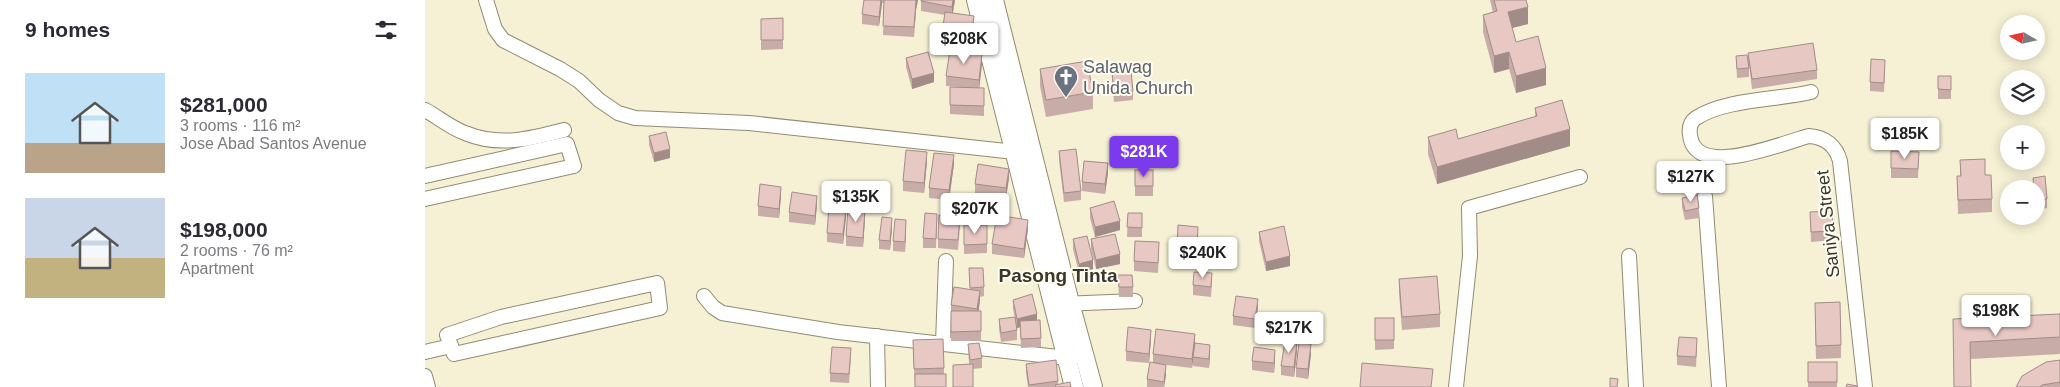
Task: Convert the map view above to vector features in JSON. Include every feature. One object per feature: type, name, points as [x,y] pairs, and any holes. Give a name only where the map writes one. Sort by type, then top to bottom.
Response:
[{"type":"main road","points":[[976,0],[1023,150],[1062,304],[1067,358],[1074,387]]},
{"type":"main road","points":[[994,0],[1023,150]]},
{"type":"main road","points":[[1062,304],[1085,354],[1093,387]]},
{"type":"street","points":[[486,0],[495,29],[503,40],[560,69],[579,81],[599,100],[618,113],[635,118],[749,123],[1023,150]]},
{"type":"street","name":"Saniya Street","points":[[1811,92],[1745,102],[1712,111],[1695,119],[1690,125],[1690,138],[1696,150],[1701,154],[1725,158],[1741,156],[1809,136],[1825,140],[1838,152],[1865,387]]},
{"type":"street","points":[[425,110],[464,133],[486,140],[524,141],[564,130]]},
{"type":"street","points":[[425,176],[567,144],[574,166],[425,199]]},
{"type":"street","points":[[1455,387],[1470,256],[1469,208],[1580,177]]},
{"type":"street","points":[[1705,196],[1719,387]]},
{"type":"street","points":[[1629,256],[1636,387]]},
{"type":"street","points":[[943,343],[946,261]]},
{"type":"street","points":[[657,283],[660,308],[453,354],[451,346],[447,335],[501,317],[657,283]]},
{"type":"street","points":[[704,296],[713,307],[722,313],[838,332],[1067,358],[1085,354]]},
{"type":"street","points":[[1062,304],[1135,301]]},
{"type":"street","points":[[877,336],[878,387]]},
{"type":"street","points":[[425,352],[451,346]]},
{"type":"street","points":[[425,376],[428,387]]},
{"type":"building","points":[[864,0],[881,0],[879,17],[862,14]]},
{"type":"building","points":[[884,0],[916,0],[914,27],[883,26]]},
{"type":"building","points":[[921,0],[953,0],[952,7]]},
{"type":"building","points":[[1494,0],[1526,0],[1528,7],[1508,12],[1516,42],[1538,36],[1546,68],[1516,76],[1509,52],[1494,56],[1483,15],[1497,11]]},
{"type":"building","points":[[945,12],[974,16],[971,38],[942,34]]},
{"type":"building","points":[[783,18],[783,40],[761,40],[761,19]]},
{"type":"building","points":[[1813,43],[1817,70],[1752,79],[1748,53]]},
{"type":"building","points":[[950,50],[982,54],[979,80],[946,76]]},
{"type":"building","points":[[928,52],[934,73],[912,79],[906,58]]},
{"type":"building","points":[[1747,55],[1749,68],[1737,69],[1736,56]]},
{"type":"building","points":[[1871,59],[1885,60],[1884,83],[1870,82]]},
{"type":"building","points":[[1087,61],[1093,92],[1046,100],[1040,69]]},
{"type":"building","points":[[1131,71],[1133,91],[1114,92],[1112,73]]},
{"type":"building","points":[[1938,76],[1951,76],[1951,90],[1938,89]]},
{"type":"building","points":[[950,87],[984,88],[984,106],[950,105]]},
{"type":"building","points":[[1562,100],[1570,129],[1437,167],[1428,137],[1456,129],[1458,139],[1537,116],[1535,108]]},
{"type":"building","points":[[666,132],[670,149],[654,153],[649,136]]},
{"type":"building","points":[[1076,149],[1081,191],[1064,193],[1059,151]]},
{"type":"building","points":[[906,150],[927,152],[924,183],[903,181]]},
{"type":"building","points":[[1891,151],[1919,152],[1918,169],[1891,168]]},
{"type":"building","points":[[934,153],[954,155],[949,190],[929,188]]},
{"type":"building","points":[[1985,159],[1985,175],[1991,175],[1992,199],[1958,200],[1957,176],[1961,176],[1960,160]]},
{"type":"building","points":[[1084,161],[1108,163],[1105,184],[1082,182]]},
{"type":"building","points":[[978,164],[1009,169],[1006,188],[975,184]]},
{"type":"building","points":[[1135,170],[1153,170],[1153,186],[1135,186]]},
{"type":"building","points":[[2045,176],[2047,199],[2045,199],[2045,180],[2033,180],[2033,178]]},
{"type":"building","points":[[760,184],[781,187],[779,209],[758,206]]},
{"type":"building","points":[[792,192],[817,196],[815,216],[789,212]]},
{"type":"building","points":[[1697,195],[1699,208],[1685,211],[1682,198]]},
{"type":"building","points":[[1114,201],[1120,221],[1095,227],[1090,208]]},
{"type":"building","points":[[829,206],[846,208],[843,234],[827,233]]},
{"type":"building","points":[[848,207],[865,209],[863,238],[846,236]]},
{"type":"building","points":[[1832,211],[1833,231],[1811,232],[1810,212]]},
{"type":"building","points":[[925,213],[937,214],[936,239],[923,238]]},
{"type":"building","points":[[1128,213],[1142,213],[1142,228],[1127,227]]},
{"type":"building","points":[[939,215],[960,216],[958,240],[938,239]]},
{"type":"building","points":[[997,215],[1028,220],[1024,249],[992,244]]},
{"type":"building","points":[[882,217],[892,218],[890,241],[879,240]]},
{"type":"building","points":[[895,219],[906,220],[905,242],[893,241]]},
{"type":"building","points":[[964,225],[987,225],[987,244],[964,245]]},
{"type":"building","points":[[1178,225],[1198,227],[1197,246],[1177,245]]},
{"type":"building","points":[[1284,226],[1290,256],[1266,262],[1259,232]]},
{"type":"building","points":[[1115,234],[1120,254],[1096,260],[1091,239]]},
{"type":"building","points":[[1087,236],[1093,260],[1079,264],[1073,239]]},
{"type":"building","points":[[1135,241],[1159,242],[1158,263],[1134,261]]},
{"type":"building","points":[[969,268],[983,268],[984,287],[970,288]]},
{"type":"building","points":[[1194,272],[1212,273],[1211,287],[1193,285]]},
{"type":"building","points":[[1118,275],[1132,275],[1133,287],[1119,287]]},
{"type":"building","points":[[1437,276],[1440,314],[1402,317],[1399,279]]},
{"type":"building","points":[[954,287],[980,291],[977,309],[951,305]]},
{"type":"building","points":[[1032,294],[1037,314],[1017,319],[1013,300]]},
{"type":"building","points":[[1236,296],[1258,299],[1255,319],[1233,316]]},
{"type":"building","points":[[1840,302],[1841,345],[1816,346],[1815,303]]},
{"type":"building","points":[[951,311],[981,311],[981,331],[951,332]]},
{"type":"building","points":[[2060,314],[2060,337],[1970,342],[1971,387],[1954,387],[1953,319]]},
{"type":"building","points":[[1015,317],[1017,330],[1001,333],[999,319]]},
{"type":"building","points":[[1375,318],[1394,318],[1394,340],[1375,340]]},
{"type":"building","points":[[1040,320],[1041,338],[1021,339],[1020,321]]},
{"type":"building","points":[[1128,327],[1151,330],[1149,354],[1126,351]]},
{"type":"building","points":[[1156,329],[1195,334],[1192,359],[1153,354]]},
{"type":"building","points":[[1679,337],[1697,338],[1696,357],[1677,356]]},
{"type":"building","points":[[943,339],[944,368],[914,369],[913,340]]},
{"type":"building","points":[[1285,341],[1297,342],[1294,367],[1281,366]]},
{"type":"building","points":[[979,343],[982,358],[970,360],[968,344]]},
{"type":"building","points":[[1195,343],[1210,345],[1209,359],[1193,357]]},
{"type":"building","points":[[1299,343],[1311,344],[1308,369],[1296,368]]},
{"type":"building","points":[[832,347],[851,348],[849,374],[830,373]]},
{"type":"building","points":[[1254,347],[1275,350],[1274,363],[1252,361]]},
{"type":"building","points":[[1056,360],[1058,381],[1029,385],[1026,364]]},
{"type":"building","points":[[2060,360],[2060,382],[2040,387],[2016,387],[2022,376],[2046,362]]},
{"type":"building","points":[[1150,362],[1166,365],[1164,382],[1147,379]]},
{"type":"building","points":[[1808,362],[1837,362],[1837,382],[1808,382]]},
{"type":"building","points":[[1362,363],[1433,369],[1431,387],[1360,387]]},
{"type":"building","points":[[973,364],[973,387],[953,387],[953,365]]},
{"type":"building","points":[[915,374],[946,374],[946,387],[915,387]]},
{"type":"building","points":[[1610,378],[1618,379],[1617,387],[1610,387]]},
{"type":"building","points":[[1070,382],[1071,387],[1056,387],[1055,385]]},
{"type":"building","points":[[1847,384],[1857,386],[1857,387],[1846,387]]},
{"type":"place","name":"Salawag Unida Church","points":[[1066,98]]},
{"type":"district","name":"Pasong Tinta","points":[[1058,275]]}]
